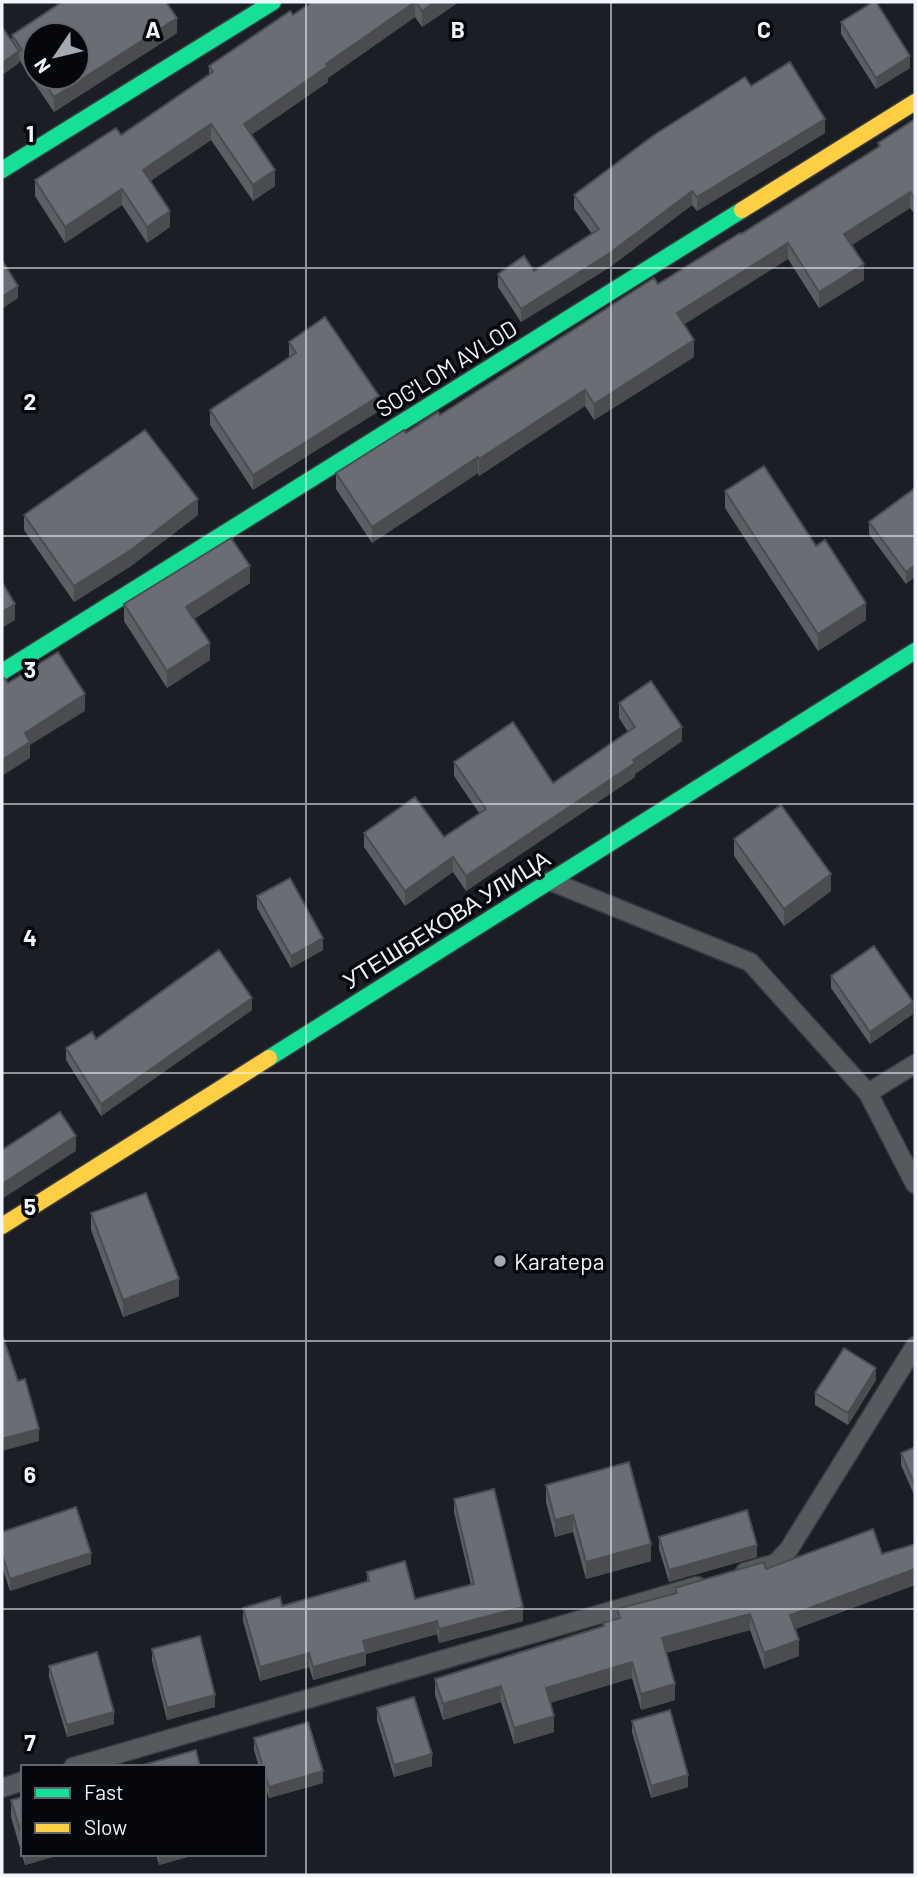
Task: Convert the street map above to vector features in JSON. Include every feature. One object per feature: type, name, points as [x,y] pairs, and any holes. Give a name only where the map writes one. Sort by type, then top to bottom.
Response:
[{"type":"street","points":[[2,170],[273,2]]},
{"type":"street","name":"SOG'LOM AVLOD","points":[[2,672],[915,102]]},
{"type":"street","name":"УТЕШБЕКОВА УЛИЦА","points":[[2,1226],[915,651]]},
{"type":"lane","points":[[550,881],[750,962],[868,1093],[915,1184]]},
{"type":"lane","points":[[868,1093],[915,1065]]},
{"type":"lane","points":[[80,1765],[776,1563],[789,1549],[915,1346]]},
{"type":"lane","points":[[2,1787],[21,1782]]},
{"type":"building","points":[[62,2],[166,2],[177,18],[91,73],[91,21],[33,21]]},
{"type":"building","points":[[312,2],[415,2],[244,124],[275,170],[253,185],[211,124],[143,170],[170,211],[147,227],[122,189],[65,227],[35,180],[116,128],[121,135],[213,72],[209,66],[290,11],[293,15]]},
{"type":"building","points":[[416,2],[435,2],[422,11]]},
{"type":"building","points":[[876,2],[910,56],[876,78],[841,22]]},
{"type":"building","points":[[2,27],[19,51],[2,63]]},
{"type":"building","points":[[21,29],[21,48],[12,35]]},
{"type":"building","points":[[790,62],[825,119],[697,197],[692,191],[610,253],[521,309],[498,274],[524,256],[534,271],[599,229],[574,195],[654,135],[745,77],[751,86]]},
{"type":"building","points":[[50,91],[63,91],[54,97]]},
{"type":"building","points":[[915,119],[915,194],[913,196],[910,192],[844,234],[864,264],[819,292],[788,243],[677,313],[694,340],[594,404],[585,390],[372,527],[336,473],[404,430],[406,433],[438,412],[440,415],[654,278],[658,284],[741,234],[880,146],[878,143]]},
{"type":"building","points":[[2,260],[18,286],[2,297]]},
{"type":"building","points":[[325,317],[379,396],[253,475],[210,410],[296,353],[289,342]]},
{"type":"building","points":[[145,430],[198,499],[131,550],[74,586],[24,515]]},
{"type":"building","points":[[764,466],[816,546],[825,540],[866,603],[818,634],[725,491]]},
{"type":"building","points":[[915,488],[915,565],[906,572],[869,522]]},
{"type":"building","points":[[231,538],[250,566],[186,607],[210,643],[167,671],[124,604]]},
{"type":"building","points":[[2,582],[15,604],[2,612]]},
{"type":"building","points":[[58,652],[85,694],[25,733],[30,742],[2,760],[2,677],[8,683]]},
{"type":"building","points":[[651,681],[682,727],[633,760],[635,763],[466,876],[453,857],[405,891],[364,833],[415,797],[444,837],[486,809],[454,762],[513,722],[553,783],[635,727],[619,703]]},
{"type":"building","points":[[781,805],[831,874],[784,909],[734,839]]},
{"type":"building","points":[[290,878],[323,938],[291,956],[257,896]]},
{"type":"building","points":[[874,946],[913,1002],[870,1032],[831,976]]},
{"type":"building","points":[[219,950],[252,998],[101,1104],[66,1048],[92,1032],[96,1039]]},
{"type":"building","points":[[60,1112],[76,1136],[2,1184],[2,1150]]},
{"type":"building","points":[[146,1193],[179,1279],[123,1300],[91,1213]]},
{"type":"building","points":[[2,1334],[18,1381],[25,1379],[39,1429],[2,1439]]},
{"type":"building","points":[[844,1348],[876,1368],[848,1413],[815,1393]]},
{"type":"building","points":[[915,1447],[915,1486],[901,1453]]},
{"type":"building","points":[[629,1462],[651,1544],[586,1562],[573,1515],[555,1520],[546,1485]]},
{"type":"building","points":[[494,1489],[523,1607],[439,1629],[437,1621],[363,1641],[366,1652],[313,1667],[309,1653],[260,1667],[243,1608],[280,1597],[282,1606],[369,1581],[367,1572],[405,1561],[415,1599],[474,1584],[454,1499]]},
{"type":"building","points":[[76,1507],[91,1553],[10,1579],[2,1554],[2,1532]]},
{"type":"building","points":[[747,1510],[757,1545],[669,1570],[659,1537]]},
{"type":"building","points":[[873,1529],[882,1554],[915,1544],[915,1569],[790,1615],[799,1640],[764,1653],[750,1614],[662,1638],[675,1684],[641,1694],[632,1662],[546,1688],[554,1716],[514,1728],[501,1686],[443,1704],[435,1679],[604,1626],[603,1623],[620,1618],[617,1609],[677,1593],[675,1588],[764,1562],[766,1569]]},
{"type":"building","points":[[200,1636],[215,1695],[167,1708],[152,1649]]},
{"type":"building","points":[[97,1652],[114,1712],[67,1725],[49,1666]]},
{"type":"building","points":[[414,1697],[432,1754],[394,1765],[377,1708]]},
{"type":"building","points":[[670,1710],[688,1775],[651,1786],[632,1721]]},
{"type":"building","points":[[308,1722],[323,1771],[269,1787],[266,1765],[262,1765],[254,1738]]},
{"type":"building","points":[[196,1750],[200,1765],[143,1765]]},
{"type":"building","points":[[21,1798],[21,1833],[11,1800]]},
{"type":"traffic: fast","points":[[2,170],[273,2]]},
{"type":"traffic: fast","points":[[2,672],[742,210]]},
{"type":"traffic: fast","points":[[269,1058],[915,651]]},
{"type":"traffic: slow","points":[[742,210],[915,102]]},
{"type":"traffic: slow","points":[[2,1226],[269,1058]]},
{"type":"place","name":"Karatepa","points":[[500,1261]]}]
